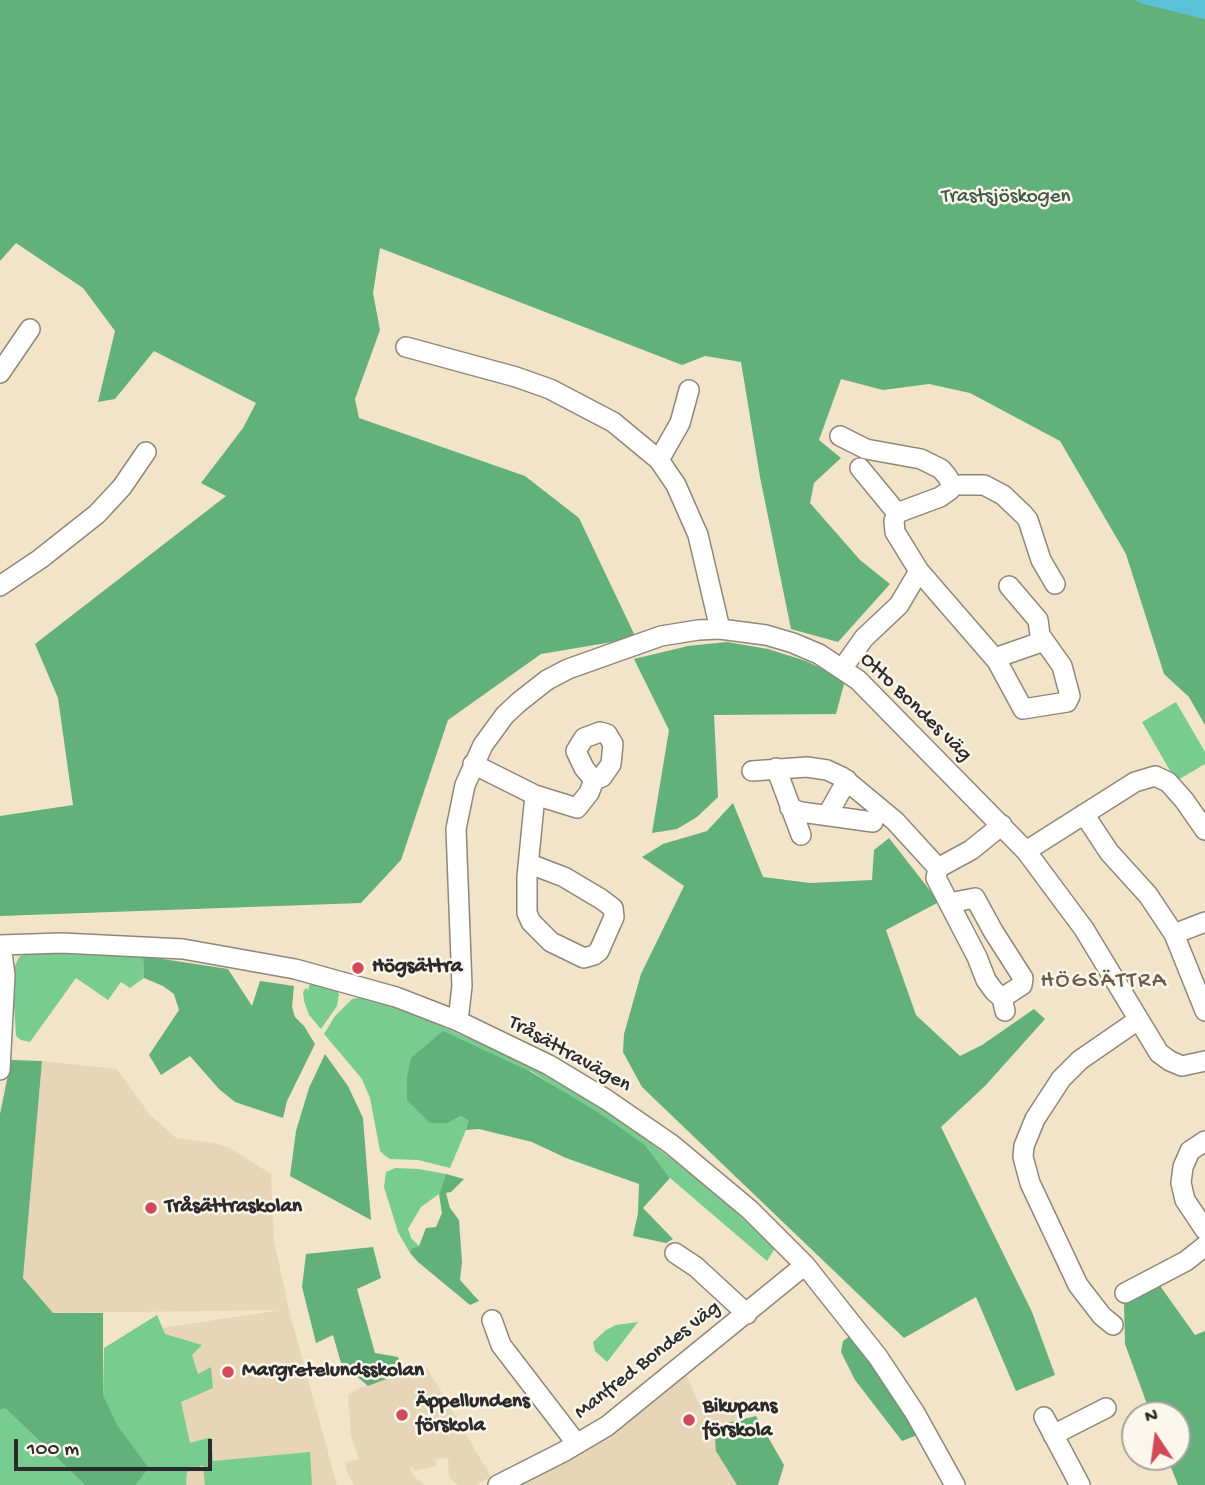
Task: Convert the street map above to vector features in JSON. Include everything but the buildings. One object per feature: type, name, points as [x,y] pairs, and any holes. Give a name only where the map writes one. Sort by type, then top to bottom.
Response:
[{"type":"street","points":[[0,373],[30,328]]},
{"type":"street","points":[[406,347],[550,389],[613,422],[659,460],[676,485],[698,535],[720,629]]},
{"type":"street","points":[[659,460],[680,423],[689,390]]},
{"type":"street","points":[[839,436],[866,449],[921,459],[941,469],[952,485]]},
{"type":"street","points":[[0,586],[40,559],[97,514],[122,487],[146,452]]},
{"type":"street","points":[[860,468],[897,513]]},
{"type":"street","points":[[952,485],[950,490],[940,497],[897,513],[894,521],[895,532],[919,571],[995,658],[1023,709],[1067,702],[1070,696],[1062,666],[1040,635],[1038,620],[1009,586]]},
{"type":"street","points":[[952,485],[984,485],[1003,495],[1024,515],[1041,560],[1055,584]]},
{"type":"street","points":[[842,669],[864,638],[900,605],[919,571]]},
{"type":"street","name":"Otto Bondes väg","points":[[458,1021],[462,983],[456,829],[459,807],[483,745],[505,715],[533,690],[557,675],[606,654],[661,636],[720,629],[765,635],[820,654],[878,699],[1026,851],[1084,929],[1159,1054],[1182,1066],[1205,1061]]},
{"type":"street","points":[[995,658],[1044,641]]},
{"type":"street","points":[[474,764],[536,795],[577,807],[589,793],[594,780]]},
{"type":"street","points":[[776,768],[801,835]]},
{"type":"street","points":[[752,771],[817,768],[847,780],[895,821],[938,868]]},
{"type":"street","points":[[1026,851],[1135,782],[1155,776],[1168,782],[1205,830]]},
{"type":"street","points":[[828,814],[847,780]]},
{"type":"street","points":[[530,864],[564,877],[613,908],[614,917],[599,951],[594,955],[584,958],[551,942],[531,922],[527,913],[526,901],[536,795]]},
{"type":"street","points":[[790,808],[801,812],[873,822]]},
{"type":"street","points":[[1084,814],[1109,852],[1148,895],[1174,934],[1205,1011]]},
{"type":"street","points":[[938,868],[971,850],[1002,825]]},
{"type":"street","points":[[938,868],[936,878],[986,980],[1004,1004],[1022,985],[1023,978],[975,898],[949,903]]},
{"type":"street","points":[[1174,934],[1205,922]]},
{"type":"street","name":"Tråsättravägen","points":[[1,945],[124,944],[183,949],[254,960],[356,985],[458,1021],[549,1065],[607,1100],[660,1137],[750,1210],[805,1265],[878,1357],[915,1413],[955,1485]]},
{"type":"street","points":[[0,1070],[5,975],[1,945]]},
{"type":"street","points":[[1113,1325],[1102,1316],[1078,1285],[1030,1183],[1023,1157],[1024,1146],[1035,1119],[1061,1079],[1080,1060],[1138,1020]]},
{"type":"street","points":[[1205,1142],[1190,1151],[1183,1167],[1181,1183],[1185,1200],[1205,1230]]},
{"type":"street","points":[[1125,1293],[1186,1261],[1205,1246]]},
{"type":"street","name":"Manfred Bondes väg","points":[[675,1253],[696,1267],[747,1314]]},
{"type":"street","name":"Manfred Bondes väg","points":[[498,1485],[577,1444],[622,1414],[805,1265]]},
{"type":"street","name":"Manfred Bondes väg","points":[[492,1320],[500,1345],[577,1444]]},
{"type":"street","points":[[1053,1435],[1106,1408]]},
{"type":"street","points":[[1044,1417],[1080,1485]]},
{"type":"shaded area","name":"Tråsättraskolan","points":[[42,1061],[117,1069],[150,1115],[176,1138],[215,1143],[230,1148],[271,1174],[274,1241],[289,1310],[337,1485],[174,1485],[135,1332],[281,1310],[53,1313],[23,1278]]},
{"type":"shaded area","name":"Äppellundens förskola","points":[[412,1364],[426,1366],[491,1477],[475,1485],[458,1485],[449,1477],[448,1459],[442,1458],[435,1460],[436,1466],[414,1471],[413,1467],[411,1468],[413,1476],[425,1485],[354,1485],[345,1462],[359,1459],[351,1436],[348,1394]]},
{"type":"shaded area","name":"Bikupans förskola","points":[[686,1375],[699,1404],[717,1408],[736,1398],[778,1485],[520,1485],[616,1431]]},
{"type":"green space","name":"Trastsjöskogen","points":[[0,0],[1135,0],[1205,19],[1205,725],[1189,697],[1164,674],[1126,554],[1060,441],[970,393],[929,384],[883,390],[841,379],[819,440],[841,458],[814,483],[810,503],[860,560],[890,584],[838,642],[791,629],[760,477],[741,362],[705,356],[682,365],[380,248],[373,293],[380,330],[355,399],[359,418],[525,476],[579,518],[636,638],[541,654],[448,720],[401,860],[361,903],[0,916],[0,816],[73,805],[58,698],[35,644],[226,496],[201,483],[243,428],[256,403],[154,351],[115,399],[98,402],[115,331],[83,288],[16,243],[0,261]]},
{"type":"green space","points":[[727,642],[768,649],[806,661],[829,672],[844,684],[836,714],[714,715],[718,797],[697,817],[677,829],[652,833],[669,730],[634,659],[688,646]]},
{"type":"green space","points":[[1176,702],[1205,752],[1205,764],[1176,781],[1142,722]]},
{"type":"green space","points":[[733,803],[763,877],[810,883],[872,880],[874,850],[889,838],[939,902],[886,930],[916,1015],[960,1056],[982,1045],[1034,1009],[1045,1019],[985,1086],[941,1127],[1032,1312],[1055,1375],[1016,1391],[976,1297],[904,1338],[642,1087],[623,1052],[624,1034],[641,974],[684,886],[642,857],[663,844],[707,831]]},
{"type":"green space","points":[[28,953],[143,956],[144,978],[130,988],[121,982],[108,1000],[76,978],[30,1042],[16,1036],[12,972],[19,957]]},
{"type":"green space","points":[[143,956],[228,969],[252,1006],[260,981],[294,986],[292,1007],[295,1017],[315,1044],[287,1101],[283,1118],[235,1102],[219,1089],[190,1056],[161,1075],[149,1055],[179,1010],[174,994],[144,978]]},
{"type":"green space","points":[[310,983],[336,990],[339,994],[337,1006],[321,1029],[309,1015],[304,1001],[303,992],[306,988],[308,990]]},
{"type":"green space","points":[[365,997],[421,1017],[522,1062],[615,1116],[705,1184],[775,1248],[767,1261],[670,1178],[645,1145],[531,1071],[448,1123],[461,1116],[468,1119],[450,1168],[418,1160],[390,1159],[380,1151],[370,1098],[362,1079],[324,1034],[335,1016],[352,999]]},
{"type":"green space","points":[[443,1031],[531,1072],[599,1113],[645,1145],[670,1178],[643,1208],[673,1239],[666,1243],[633,1236],[638,1213],[639,1184],[566,1158],[532,1142],[479,1129],[466,1130],[468,1120],[461,1116],[448,1123],[430,1123],[407,1100],[407,1077],[411,1058]]},
{"type":"green space","points":[[325,1054],[348,1086],[363,1118],[371,1220],[290,1176],[296,1131],[309,1088]]},
{"type":"green space","points":[[11,1060],[42,1061],[23,1278],[53,1313],[103,1313],[103,1395],[117,1425],[149,1468],[136,1485],[85,1485],[5,1408],[0,1410],[0,1114]]},
{"type":"green space","points":[[395,1168],[446,1174],[439,1194],[421,1207],[408,1229],[411,1238],[419,1246],[412,1248],[410,1253],[398,1232],[384,1187],[386,1172]]},
{"type":"green space","points":[[446,1174],[464,1179],[451,1192],[446,1193],[450,1208],[459,1220],[462,1262],[460,1280],[479,1301],[470,1305],[410,1253],[412,1248],[419,1246],[426,1228],[436,1227],[442,1213],[439,1194]]},
{"type":"green space","points":[[373,1247],[381,1278],[357,1289],[375,1353],[398,1357],[404,1372],[368,1386],[341,1363],[333,1335],[316,1343],[302,1287],[306,1254]]},
{"type":"green space","points":[[1158,1283],[1195,1335],[1205,1331],[1205,1485],[1178,1485],[1172,1471],[1191,1471],[1191,1401],[1146,1401],[1125,1344],[1124,1303]]},
{"type":"green space","points":[[157,1315],[165,1334],[202,1345],[192,1355],[198,1374],[211,1367],[213,1388],[181,1402],[190,1443],[211,1437],[213,1461],[310,1452],[312,1485],[205,1485],[203,1465],[187,1472],[186,1485],[136,1485],[149,1468],[114,1422],[103,1395],[104,1348]]},
{"type":"green space","points":[[638,1322],[607,1362],[595,1351],[593,1342],[606,1330],[616,1325]]},
{"type":"green space","points":[[854,1333],[920,1434],[902,1441],[855,1380],[841,1352],[843,1341]]},
{"type":"green space","points":[[4,1407],[85,1485],[0,1485],[0,1410]]},
{"type":"green space","points":[[756,1416],[784,1465],[778,1485],[737,1485],[716,1451],[714,1426]]},
{"type":"water","points":[[1135,0],[1205,0],[1205,19],[1143,4]]},
{"type":"place","name":"Högsättra","points":[[358,968]]},
{"type":"place","name":"Tråsättraskolan","points":[[151,1208]]},
{"type":"place","name":"Margretelundsskolan","points":[[228,1372]]},
{"type":"place","name":"Äppellundens förskola","points":[[402,1415]]},
{"type":"place","name":"Bikupans förskola","points":[[689,1420]]},
{"type":"district","name":"HÖGSÄTTRA","points":[[1104,982]]}]
